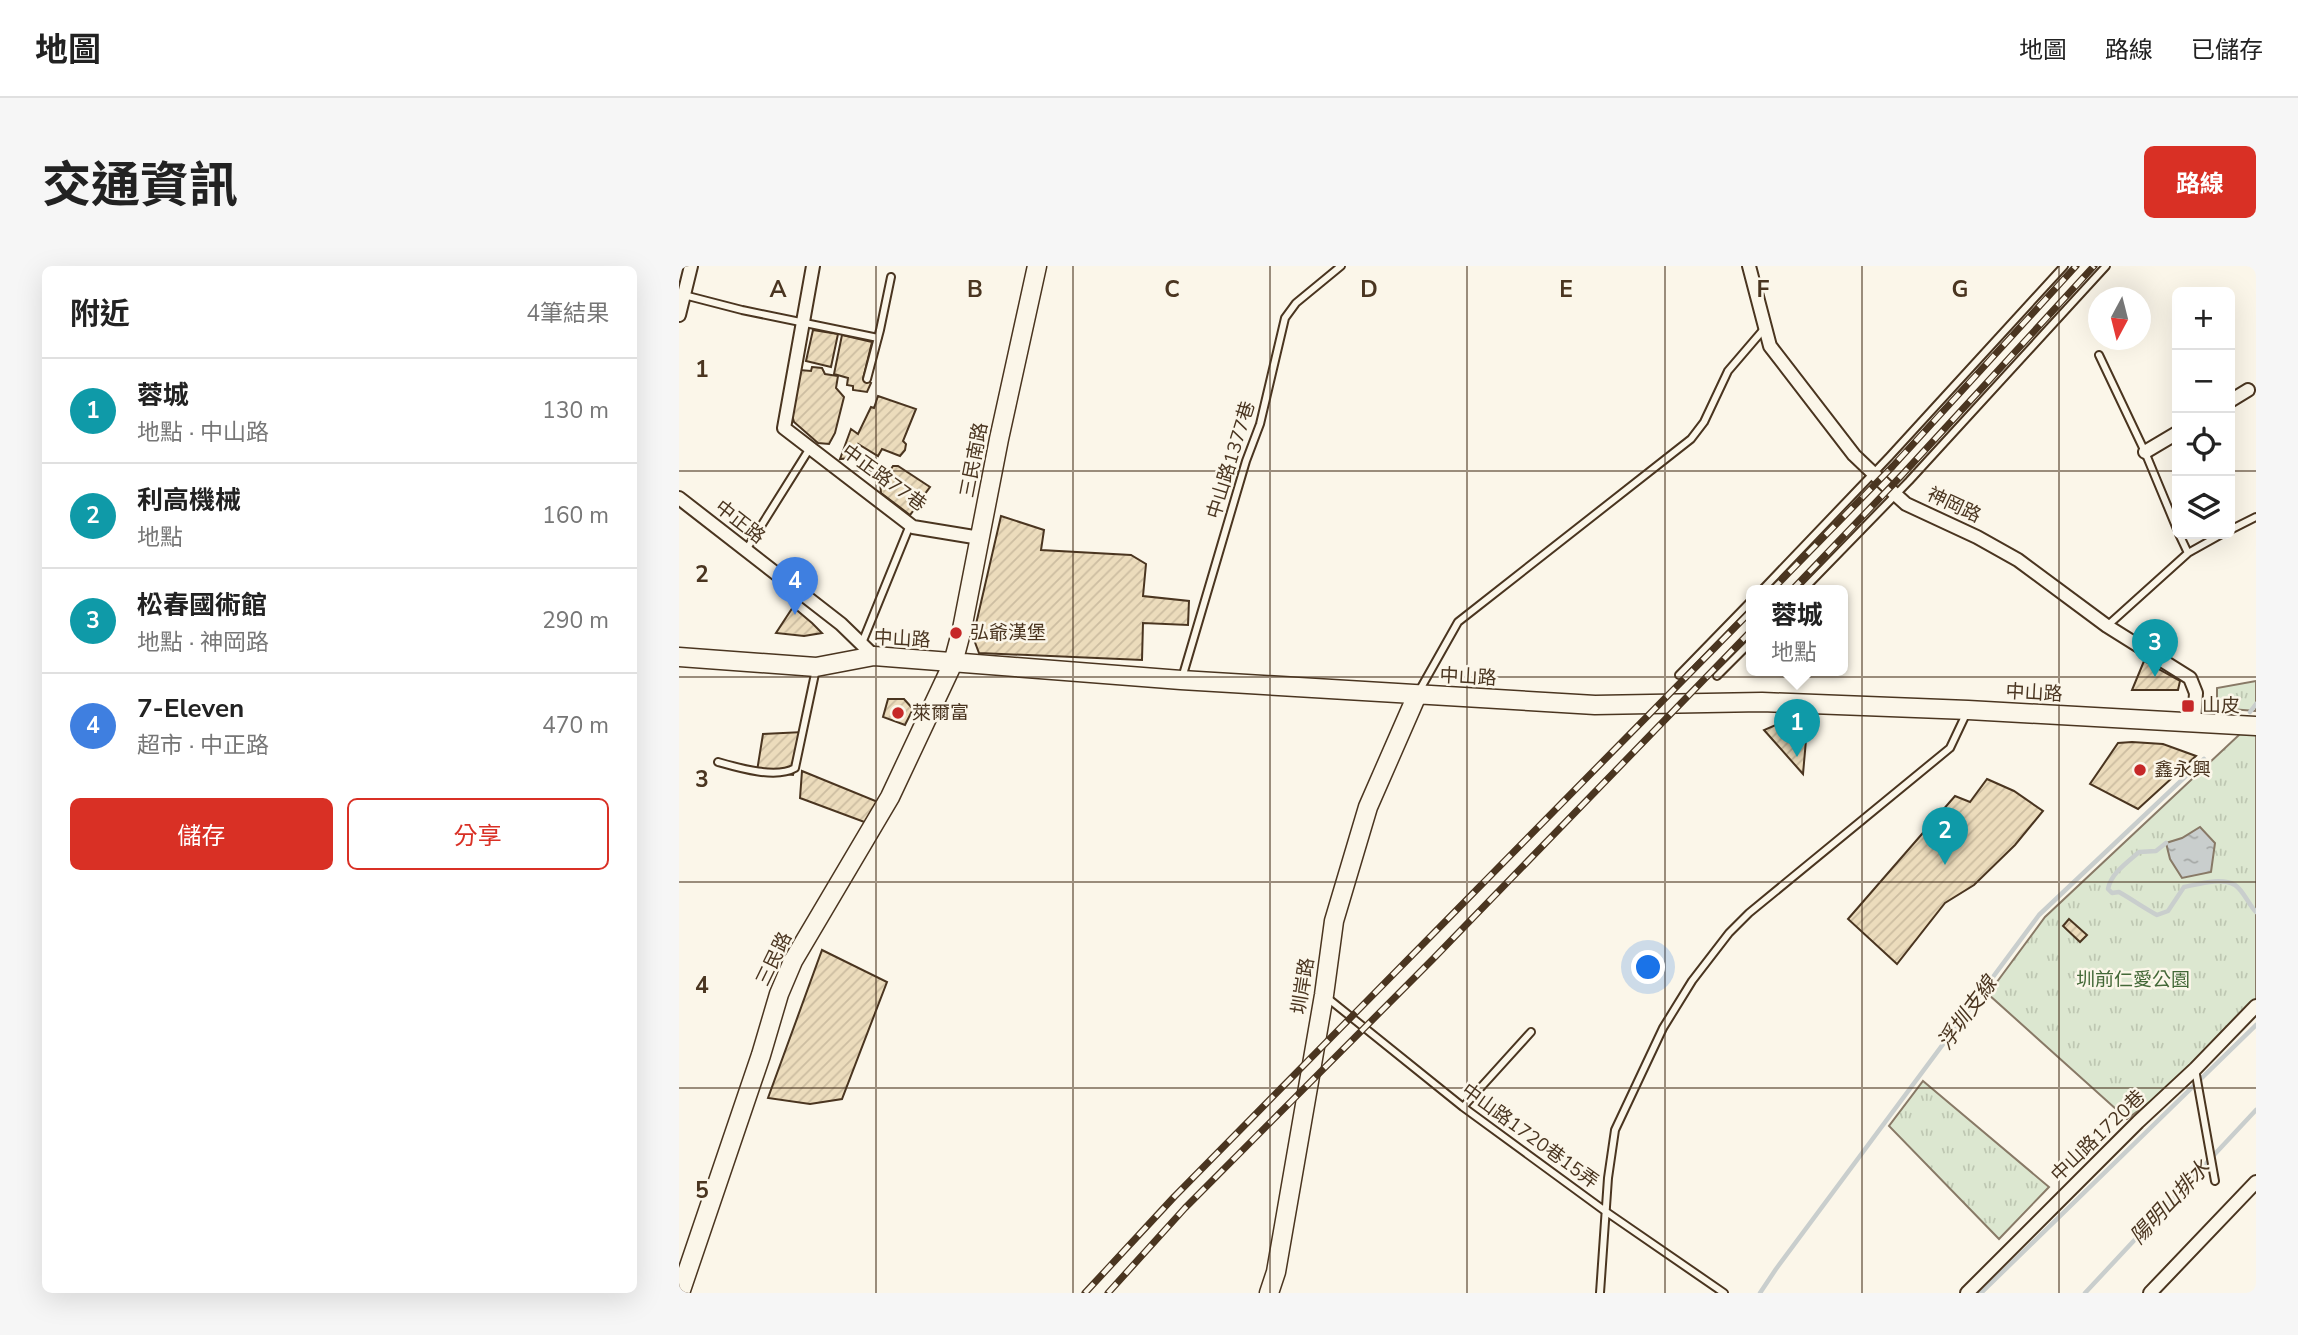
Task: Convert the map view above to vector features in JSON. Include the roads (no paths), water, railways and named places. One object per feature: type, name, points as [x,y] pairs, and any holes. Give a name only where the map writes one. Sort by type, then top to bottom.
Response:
[{"type":"street","points":[[679,315],[691,266]]},
{"type":"street","points":[[802,322],[813,266]]},
{"type":"street","name":"三民南路","points":[[953,663],[1037,266]]},
{"type":"street","name":"神岡路","points":[[1749,266],[1770,346],[1854,455],[1906,504],[1977,537],[2018,560],[2107,626],[2190,678],[2196,693],[2194,722]]},
{"type":"street","name":"中正路77巷","points":[[802,322],[784,428],[910,525],[980,538]]},
{"type":"street","points":[[2235,398],[2248,390]]},
{"type":"street","points":[[2145,452],[2172,436]]},
{"type":"street","name":"中正路","points":[[679,498],[841,624],[868,650]]},
{"type":"street","name":"中山路","points":[[679,657],[817,667],[868,650],[953,663],[1595,705],[1762,702],[2256,726]]},
{"type":"street","name":"三民路","points":[[680,1293],[779,994],[793,961],[890,797],[953,663]]},
{"type":"street","name":"圳岸路","points":[[1269,1293],[1276,1272],[1324,995],[1334,921],[1368,807],[1417,695]]},
{"type":"street","name":"中山路1720巷","points":[[1967,1293],[2138,1122],[2196,1073],[2256,1006]]},
{"type":"street","points":[[2150,1293],[2256,1182]]},
{"type":"lane","points":[[1767,585],[2064,266]]},
{"type":"lane","points":[[1808,585],[1896,495],[2106,266]]},
{"type":"lane","name":"中山路1377巷","points":[[1181,680],[1246,461],[1260,424],[1285,318],[1296,303],[1340,267]]},
{"type":"lane","points":[[867,379],[891,277]]},
{"type":"lane","points":[[682,298],[878,338]]},
{"type":"lane","points":[[1417,695],[1458,622],[1691,439],[1704,422],[1727,371],[1765,327]]},
{"type":"lane","points":[[2099,355],[2172,516]]},
{"type":"lane","points":[[746,551],[810,448]]},
{"type":"lane","points":[[2235,528],[2256,517]]},
{"type":"lane","points":[[868,650],[910,525]]},
{"type":"lane","points":[[2181,539],[2187,553]]},
{"type":"lane","points":[[2107,626],[2187,553],[2214,539]]},
{"type":"lane","points":[[1679,675],[1746,607]]},
{"type":"lane","points":[[1717,676],[1746,648]]},
{"type":"lane","points":[[718,762],[745,770],[787,773],[795,768],[817,667]]},
{"type":"lane","points":[[1601,1293],[1605,1210],[1615,1129],[1663,1028],[1692,981],[1729,933],[1749,913],[1950,748],[1968,710]]},
{"type":"lane","name":"中山路1720巷15弄","points":[[1324,995],[1463,1108],[1724,1293]]},
{"type":"lane","points":[[1463,1108],[1531,1032]]},
{"type":"lane","points":[[2196,1073],[2215,1181]]},
{"type":"water","points":[[2200,827],[2215,843],[2211,872],[2182,878],[2170,859],[2166,843],[2182,838]]},
{"type":"waterway","name":"浮圳支線","points":[[2250,712],[2256,704]]},
{"type":"waterway","name":"浮圳支線","points":[[1760,1293],[2039,915],[2204,759]]},
{"type":"waterway","points":[[2166,843],[2156,851],[2139,852],[2116,873],[2108,889],[2112,893],[2119,892],[2157,915],[2168,911],[2184,887],[2223,882],[2238,887],[2256,912]]},
{"type":"waterway","points":[[1981,1293],[2256,1025]]},
{"type":"waterway","name":"陽明山排水","points":[[2085,1293],[2256,1110]]},
{"type":"railway","points":[[1777,585],[1893,466],[2076,266]]},
{"type":"railway","points":[[1797,585],[2094,266]]},
{"type":"railway","points":[[1085,1293],[1174,1197],[1746,616]]},
{"type":"railway","points":[[1108,1293],[1185,1208],[1433,959],[1746,636]]},
{"type":"place","name":"7-Eleven","points":[[795,615]]},
{"type":"place","name":"弘爺漢堡","points":[[956,633]]},
{"type":"place","name":"松春國術館","points":[[2155,677]]},
{"type":"place","name":"山皮","points":[[2188,706]]},
{"type":"place","name":"萊爾富","points":[[898,713]]},
{"type":"place","name":"蓉城","points":[[1797,757]]},
{"type":"place","name":"鑫永興","points":[[2140,770]]},
{"type":"place","name":"利高機械","points":[[1945,865]]},
{"type":"park label","name":"圳前仁愛公園","points":[[2133,980]]}]
